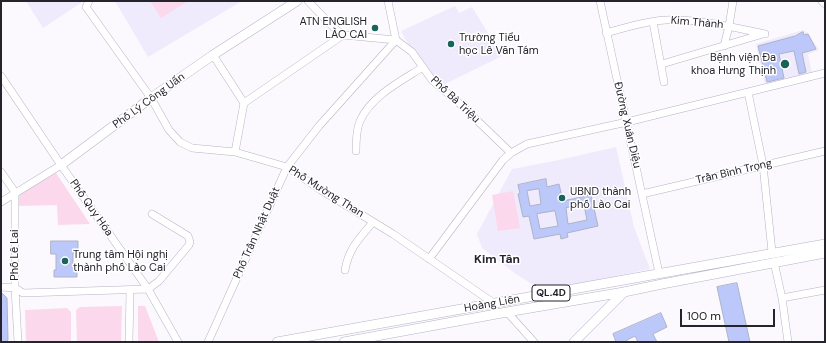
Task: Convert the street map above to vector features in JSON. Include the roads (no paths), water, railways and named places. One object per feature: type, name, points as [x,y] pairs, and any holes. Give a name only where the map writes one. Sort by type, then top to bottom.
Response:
[{"type":"main road","name":"Phố Lý Công Uẩn","points":[[60,165],[151,98],[297,1]]},
{"type":"main road","name":"Hoàng Liên","points":[[277,342],[495,304],[772,252],[825,244]]},
{"type":"main road","points":[[772,252],[774,262]]},
{"type":"main road","name":"Hoàng Liên","points":[[344,342],[624,292],[825,253]]},
{"type":"main road","points":[[659,274],[662,284]]},
{"type":"main road","points":[[574,342],[624,292],[624,280]]},
{"type":"main road","points":[[581,288],[584,299]]},
{"type":"main road","points":[[495,304],[507,312]]},
{"type":"street","points":[[308,1],[332,26],[343,35],[396,40],[388,1]]},
{"type":"street","name":"Đường Xuân Diệu","points":[[600,1],[659,274]]},
{"type":"street","points":[[662,64],[724,46],[733,1]]},
{"type":"street","name":"Phố Mường Than","points":[[87,4],[151,98],[169,130],[180,142],[192,148],[235,152],[287,167],[429,259],[495,304]]},
{"type":"street","name":"Kim Thành","points":[[606,33],[653,22],[678,20],[729,26],[765,34],[724,46]]},
{"type":"street","points":[[653,22],[662,64],[664,82]]},
{"type":"street","points":[[244,103],[343,35]]},
{"type":"street","name":"Phố Bà Triệu","points":[[396,40],[412,52],[432,80],[459,103],[511,153]]},
{"type":"street","name":"Phố Trần Nhật Duật","points":[[208,342],[287,167],[319,126],[396,40]]},
{"type":"street","points":[[213,56],[244,103],[235,152]]},
{"type":"street","points":[[356,151],[357,133],[360,121],[368,108],[396,84],[423,67]]},
{"type":"street","points":[[429,259],[503,160],[511,153],[527,144],[627,122],[825,73]]},
{"type":"street","name":"Phố Quy Hóa","points":[[1,76],[60,165],[148,289],[178,342]]},
{"type":"street","points":[[748,92],[763,165],[772,252]]},
{"type":"street","name":"Trần Bình Trọng","points":[[642,194],[763,165],[805,157],[825,151]]},
{"type":"street","name":"Phố Lý Công Uẩn","points":[[1,202],[60,165]]},
{"type":"street","points":[[1,172],[15,192]]},
{"type":"street","name":"Phố Lê Lai","points":[[15,192],[15,288],[18,342]]},
{"type":"street","points":[[1,287],[15,288],[23,293],[130,291],[148,289],[159,280],[190,242],[188,236],[152,214]]},
{"type":"street","points":[[345,270],[347,258],[351,250],[372,222]]},
{"type":"street","points":[[774,262],[782,298],[788,342]]},
{"type":"street","points":[[782,298],[825,290]]},
{"type":"street","points":[[129,342],[130,291]]},
{"type":"street","points":[[507,312],[534,342]]},
{"type":"place","name":"ATN ENGLISH LÀO CAI","points":[[375,28]]},
{"type":"place","name":"Trường Tiểu học Lê Văn Tám","points":[[451,44]]},
{"type":"place","name":"Bệnh viện Đa khoa Hưng Thịnh","points":[[785,64]]},
{"type":"place","name":"UBND thành phố Lào Cai","points":[[562,198]]},
{"type":"place","name":"Trung tâm Hội nghị thành phố Lào Cai","points":[[65,261]]},
{"type":"district","name":"Kim Tân","points":[[497,260]]}]
